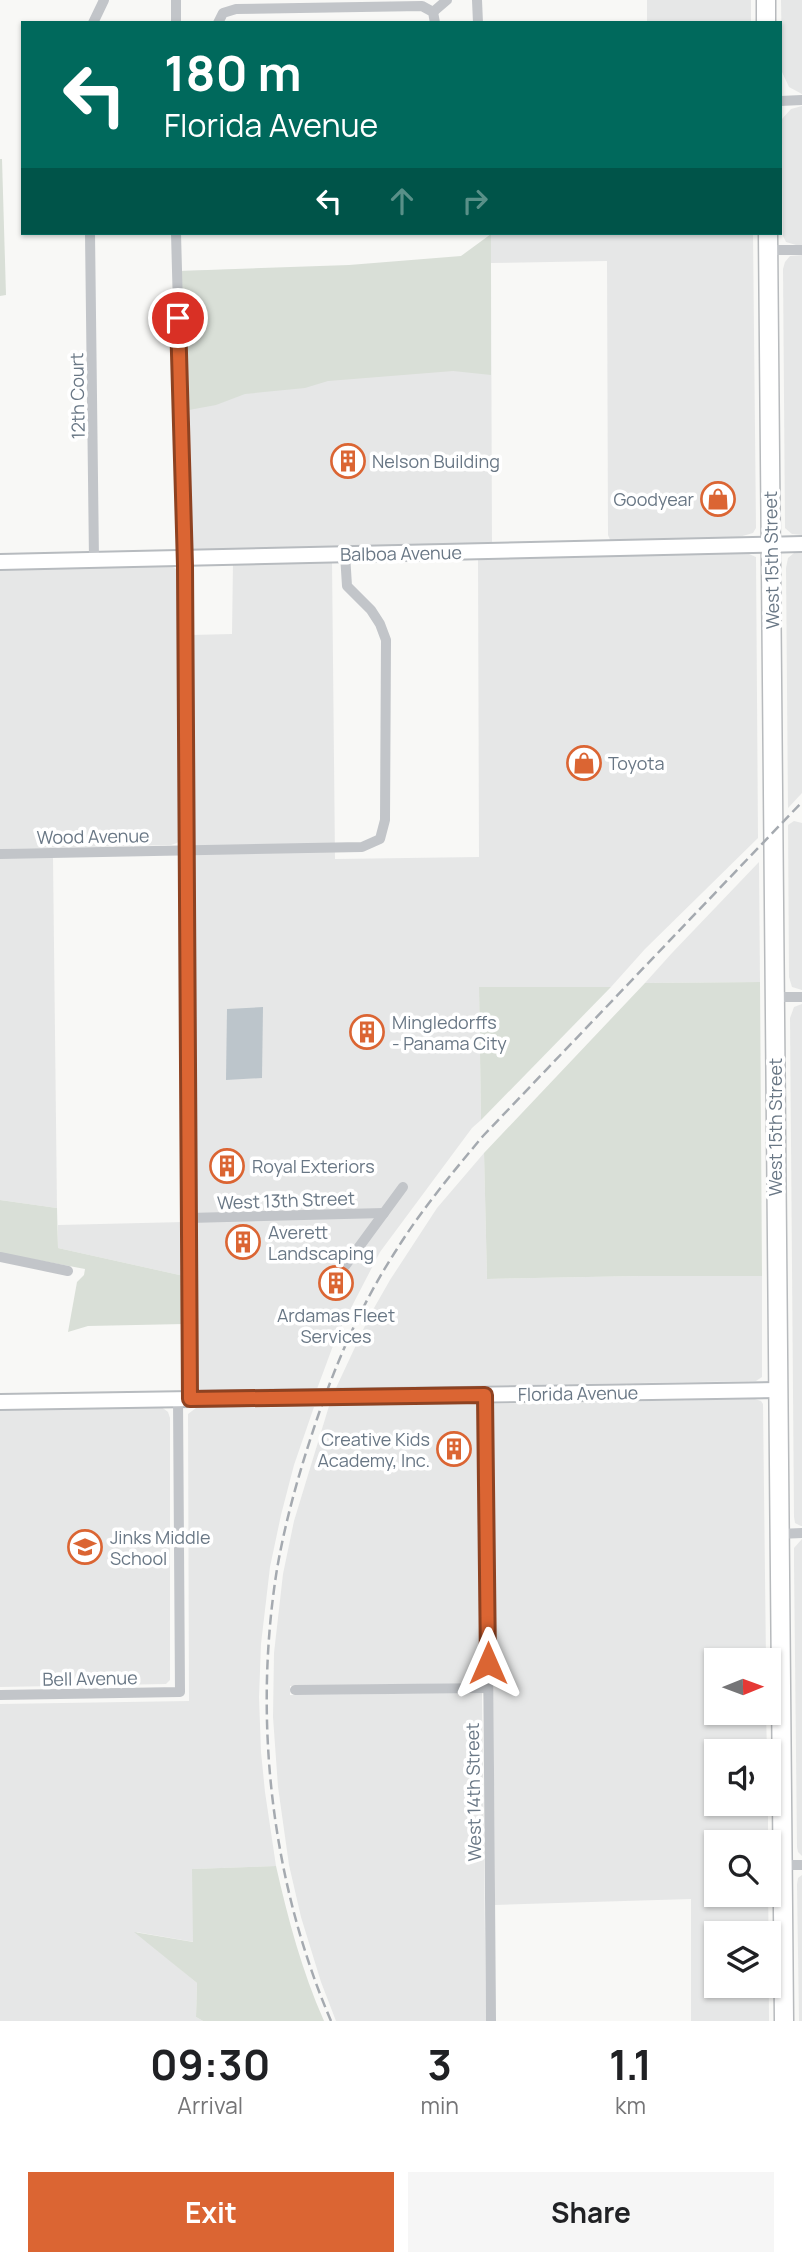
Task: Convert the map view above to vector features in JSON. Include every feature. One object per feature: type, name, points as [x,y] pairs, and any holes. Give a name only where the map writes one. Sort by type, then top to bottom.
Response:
[{"type":"highway","points":[[766,0],[766,21]]},
{"type":"highway","name":"West 15th Street","points":[[768,242],[784,2021]]},
{"type":"street","points":[[94,21],[104,0]]},
{"type":"street","points":[[176,0],[176,21]]},
{"type":"street","points":[[433,12],[447,0]]},
{"type":"street","points":[[477,0],[478,21]]},
{"type":"street","points":[[219,21],[227,11],[242,9],[422,6],[433,12]]},
{"type":"street","points":[[433,12],[435,21]]},
{"type":"street","points":[[782,101],[802,100]]},
{"type":"street","name":"12th Court","points":[[90,235],[94,560]]},
{"type":"street","points":[[176,235],[185,558],[190,1218],[184,1399]]},
{"type":"street","points":[[768,242],[802,250]]},
{"type":"street","name":"Balboa Avenue","points":[[0,562],[802,544]]},
{"type":"street","name":"Wood Avenue","points":[[0,854],[362,847],[380,839],[384,820],[386,640],[371,610],[347,586],[345,554]]},
{"type":"street","points":[[774,997],[802,997]]},
{"type":"street","name":"West 13th Street","points":[[345,1266],[403,1186]]},
{"type":"street","name":"West 13th Street","points":[[190,1218],[383,1213]]},
{"type":"street","points":[[0,1256],[68,1271]]},
{"type":"street","name":"Florida Avenue","points":[[0,1402],[778,1390]]},
{"type":"street","name":"West 14th Street","points":[[485,1395],[491,2021]]},
{"type":"street","name":"Bell Avenue","points":[[0,1695],[180,1692],[184,1399]]},
{"type":"street","points":[[779,1534],[802,1533]]},
{"type":"street","points":[[295,1690],[488,1688]]},
{"type":"street","points":[[782,1865],[802,1865]]},
{"type":"shaded area","points":[[647,0],[751,0],[751,21],[647,21]]},
{"type":"shaded area","points":[[781,0],[802,0],[802,94],[789,87],[782,72]]},
{"type":"shaded area","points":[[802,106],[802,245],[796,245],[786,242],[783,236],[782,119],[791,109]]},
{"type":"shaded area","points":[[0,159],[6,295],[0,296]]},
{"type":"shaded area","points":[[490,235],[753,235],[756,528],[753,533],[739,537],[611,542],[608,535],[607,261],[491,263],[492,546],[191,549],[180,271],[490,263]]},
{"type":"shaded area","points":[[491,235],[491,375],[453,371],[328,381],[305,388],[245,394],[216,405],[189,410],[180,271],[349,265],[461,256]]},
{"type":"shaded area","points":[[802,255],[802,535],[792,534],[785,528],[783,269],[790,256]]},
{"type":"shaded area","points":[[794,553],[802,553],[802,793],[788,808],[786,568],[788,558]]},
{"type":"shaded area","points":[[749,554],[756,557],[758,838],[645,949],[611,987],[479,987],[481,1120],[472,1128],[380,1252],[337,1335],[317,1389],[198,1389],[194,1384],[191,635],[232,634],[233,562],[332,560],[335,859],[479,857],[478,557]]},
{"type":"shaded area","points":[[168,564],[178,570],[180,577],[181,839],[171,845],[0,849],[0,568]]},
{"type":"shaded area","points":[[794,821],[802,823],[802,990],[792,987],[789,977],[788,825]]},
{"type":"shaded area","points":[[53,857],[57,1208],[0,1200],[0,858]]},
{"type":"shaded area","points":[[759,862],[760,982],[645,983],[672,953]]},
{"type":"shaded area","points":[[760,982],[762,1276],[487,1279],[484,1153],[645,983]]},
{"type":"shaded area","points":[[479,987],[611,987],[481,1120]]},
{"type":"shaded area","points":[[802,1004],[801,1526],[795,1523],[794,1517],[790,1018],[794,1007]]},
{"type":"shaded area","points":[[263,1007],[262,1078],[226,1080],[227,1009]]},
{"type":"shaded area","points":[[484,1153],[487,1279],[762,1276],[762,1377],[756,1381],[336,1388],[370,1315],[390,1280],[437,1208]]},
{"type":"shaded area","points":[[0,1200],[57,1208],[58,1248],[184,1276],[184,1324],[88,1326],[68,1332],[77,1282],[84,1275],[85,1269],[0,1253]]},
{"type":"shaded area","points":[[184,1222],[184,1276],[58,1248],[58,1225]]},
{"type":"shaded area","points":[[761,1401],[766,1648],[704,1648],[704,1726],[766,1726],[767,1739],[704,1739],[704,1816],[768,1816],[768,1830],[704,1830],[704,1907],[768,1907],[768,1921],[704,1921],[704,1998],[769,1998],[769,2021],[691,2021],[691,1899],[495,1905],[491,1404]]},
{"type":"shaded area","points":[[479,1404],[482,1683],[290,1686],[290,1695],[482,1693],[486,2021],[336,2021],[301,1917],[289,1865],[278,1787],[273,1717],[274,1653],[283,1574],[294,1521],[329,1406]]},
{"type":"shaded area","name":"Jinks Middle School","points":[[160,1406],[168,1412],[170,1418],[170,1680],[166,1684],[0,1687],[0,1408]]},
{"type":"shaded area","points":[[314,1407],[294,1465],[281,1515],[270,1567],[261,1644],[261,1752],[276,1866],[193,1869],[194,1942],[136,1932],[197,1983],[196,2017],[203,2021],[0,2021],[0,1704],[189,1701],[188,1414],[196,1408]]},
{"type":"shaded area","points":[[802,1539],[802,1856],[797,1847],[794,1548]]},
{"type":"shaded area","points":[[276,1866],[296,1945],[324,2021],[203,2021],[196,2017],[197,1983],[134,1932],[193,1942],[192,1869]]},
{"type":"shaded area","points":[[802,1875],[802,2021],[799,2021],[797,1884]]},
{"type":"railway","points":[[331,2021],[310,1968],[281,1856],[272,1799],[267,1683],[270,1626],[285,1530],[294,1492],[334,1373],[362,1309],[385,1269],[417,1220],[460,1163],[802,802]]},
{"type":"place","name":"Nelson Building","points":[[348,461]]},
{"type":"place","name":"Goodyear","points":[[718,499]]},
{"type":"place","name":"Toyota","points":[[584,763]]},
{"type":"place","name":"Mingledorffs - Panama City","points":[[367,1032]]},
{"type":"place","name":"Royal Exteriors","points":[[227,1166]]},
{"type":"place","name":"Averett Landscaping","points":[[243,1242]]},
{"type":"place","name":"Ardamas Fleet Services","points":[[336,1283]]},
{"type":"place","name":"Creative Kids Academy, Inc.","points":[[454,1449]]},
{"type":"place","name":"Jinks Middle School","points":[[85,1547]]},
{"type":"route","points":[[178,318],[185,566],[190,1399],[485,1395],[488,1663]]}]
